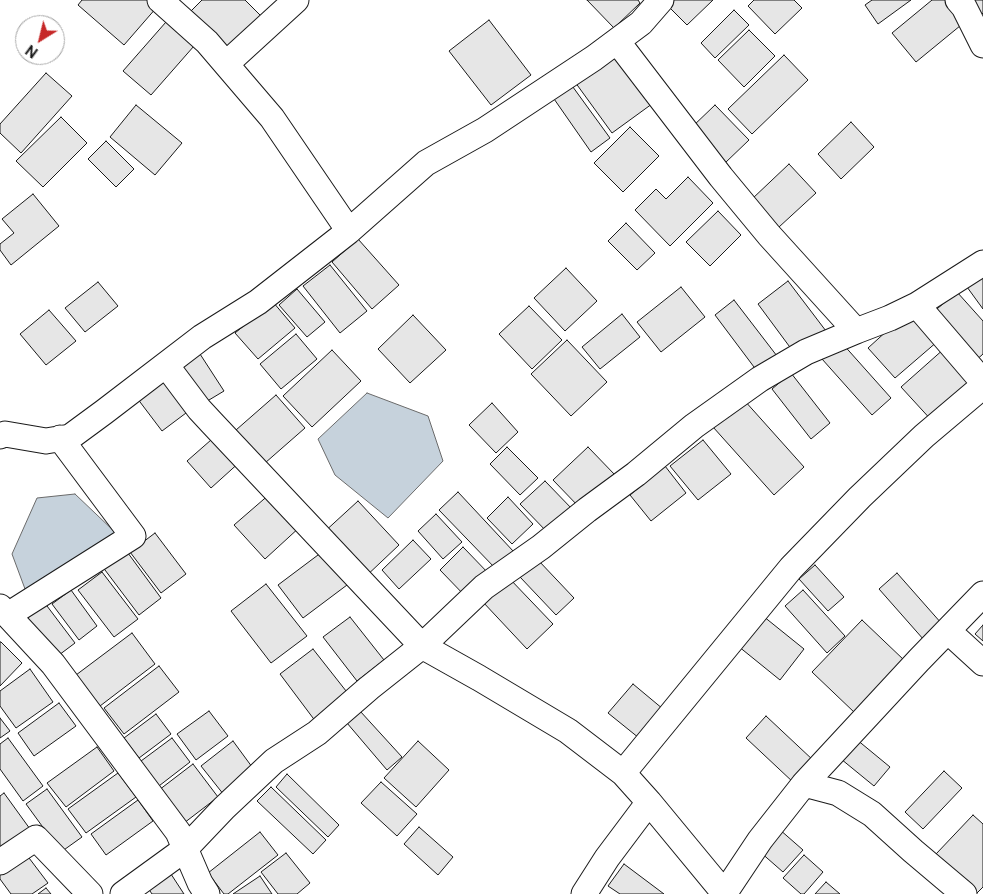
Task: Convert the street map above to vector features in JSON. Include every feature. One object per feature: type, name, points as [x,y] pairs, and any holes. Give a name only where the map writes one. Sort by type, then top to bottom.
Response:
[{"type":"street","points":[[160,0],[207,42],[272,118],[349,231]]},
{"type":"street","points":[[226,64],[296,0]]},
{"type":"street","points":[[0,436],[5,434],[46,441],[70,437],[202,337],[258,302],[349,231],[426,163],[485,130],[594,58],[641,23],[662,0]]},
{"type":"street","points":[[958,0],[964,7],[983,45]]},
{"type":"street","points":[[617,41],[721,177],[856,331]]},
{"type":"street","points":[[123,894],[185,849],[224,808],[274,761],[316,733],[422,646],[484,587],[541,547],[636,474],[694,426],[760,379],[806,352],[917,305],[983,263]]},
{"type":"street","points":[[623,773],[791,568],[860,497],[924,436],[983,384],[917,305]]},
{"type":"street","points":[[166,365],[212,424],[422,646],[568,731],[623,773],[724,894],[760,840],[804,784],[983,594]]},
{"type":"street","points":[[60,438],[133,536],[4,611],[53,664],[178,832],[200,883],[207,894]]},
{"type":"street","points":[[948,631],[983,663]]},
{"type":"street","points":[[804,784],[838,793],[872,814],[964,894]]},
{"type":"street","points":[[584,894],[649,802]]},
{"type":"street","points":[[0,862],[36,838],[90,894]]},
{"type":"shaded area","points":[[367,393],[428,416],[443,461],[388,518],[335,475],[318,439]]},
{"type":"shaded area","points":[[75,494],[117,534],[28,597],[12,554],[37,498]]},
{"type":"building","points":[[82,0],[150,0],[157,7],[124,45],[78,5]]},
{"type":"building","points":[[202,0],[245,0],[266,21],[228,59],[185,17]]},
{"type":"building","points":[[587,0],[638,0],[640,3],[614,28]]},
{"type":"building","points":[[672,0],[713,0],[687,25],[667,5]]},
{"type":"building","points":[[754,0],[794,0],[802,8],[775,34],[748,6]]},
{"type":"building","points":[[872,0],[911,0],[878,24],[865,5]]},
{"type":"building","points":[[932,0],[948,0],[966,21],[916,62],[892,33]]},
{"type":"building","points":[[964,0],[983,0],[983,13],[978,18]]},
{"type":"building","points":[[734,10],[749,25],[715,58],[701,43]]},
{"type":"building","points":[[489,20],[531,75],[491,105],[449,51]]},
{"type":"building","points":[[166,22],[194,46],[151,95],[123,71]]},
{"type":"building","points":[[749,30],[775,56],[744,87],[718,60]]},
{"type":"building","points":[[620,51],[656,101],[612,133],[575,82]]},
{"type":"building","points":[[784,55],[808,80],[752,134],[728,109]]},
{"type":"building","points":[[46,73],[72,96],[21,153],[0,133],[0,124]]},
{"type":"building","points":[[570,83],[610,138],[591,152],[552,96]]},
{"type":"building","points":[[136,105],[182,143],[155,175],[110,137]]},
{"type":"building","points":[[715,105],[749,140],[725,163],[691,128]]},
{"type":"building","points":[[61,117],[87,143],[43,187],[16,161]]},
{"type":"building","points":[[851,122],[874,147],[841,179],[818,154]]},
{"type":"building","points":[[630,127],[659,156],[623,192],[594,163]]},
{"type":"building","points":[[106,141],[134,169],[116,187],[88,159]]},
{"type":"building","points":[[789,164],[816,193],[779,227],[752,199]]},
{"type":"building","points":[[688,177],[713,203],[670,246],[635,210],[656,189],[666,199]]},
{"type":"building","points":[[33,194],[59,226],[11,265],[0,250],[0,244],[14,233],[2,219]]},
{"type":"building","points":[[718,211],[741,235],[710,266],[686,242]]},
{"type":"building","points":[[626,223],[655,253],[637,270],[608,241]]},
{"type":"building","points":[[358,239],[399,285],[372,309],[332,262]]},
{"type":"building","points":[[330,265],[367,311],[340,333],[303,286]]},
{"type":"building","points":[[566,268],[597,301],[565,331],[534,298]]},
{"type":"building","points":[[983,275],[983,309],[967,287]]},
{"type":"building","points":[[788,281],[826,331],[795,354],[758,304]]},
{"type":"building","points":[[98,282],[118,306],[85,332],[65,308]]},
{"type":"building","points":[[681,287],[705,317],[661,352],[637,322]]},
{"type":"building","points":[[297,289],[325,322],[307,337],[279,305]]},
{"type":"building","points":[[957,292],[983,321],[983,354],[974,362],[931,314]]},
{"type":"building","points":[[734,300],[777,356],[757,371],[715,315]]},
{"type":"building","points":[[273,302],[295,328],[258,359],[235,333]]},
{"type":"building","points":[[529,306],[562,340],[532,369],[499,334]]},
{"type":"building","points":[[49,310],[76,341],[46,365],[20,334]]},
{"type":"building","points":[[910,310],[938,341],[895,378],[868,348]]},
{"type":"building","points":[[622,314],[640,337],[600,369],[582,347]]},
{"type":"building","points":[[413,315],[446,350],[410,383],[378,349]]},
{"type":"building","points":[[296,334],[317,359],[281,389],[260,364]]},
{"type":"building","points":[[567,340],[607,382],[571,416],[531,374]]},
{"type":"building","points":[[841,342],[891,398],[872,415],[822,359]]},
{"type":"building","points":[[945,348],[977,384],[934,423],[901,387]]},
{"type":"building","points":[[332,350],[361,381],[312,427],[283,396]]},
{"type":"building","points":[[200,354],[224,391],[199,406],[175,369]]},
{"type":"building","points":[[791,373],[830,423],[811,439],[772,389]]},
{"type":"building","points":[[169,374],[194,407],[162,431],[137,398]]},
{"type":"building","points":[[276,395],[305,428],[265,463],[236,430]]},
{"type":"building","points":[[744,400],[804,467],[774,495],[713,427]]},
{"type":"building","points":[[492,403],[518,432],[496,453],[469,425]]},
{"type":"building","points":[[219,433],[242,460],[211,488],[187,461]]},
{"type":"building","points":[[703,440],[731,474],[698,500],[670,466]]},
{"type":"building","points":[[507,447],[538,478],[520,495],[490,464]]},
{"type":"building","points":[[588,447],[616,476],[581,509],[553,480]]},
{"type":"building","points":[[665,466],[686,493],[651,521],[630,495]]},
{"type":"building","points":[[545,481],[574,511],[549,534],[520,504]]},
{"type":"building","points":[[458,492],[514,552],[496,569],[439,510]]},
{"type":"building","points":[[271,493],[301,526],[265,559],[234,525]]},
{"type":"building","points":[[508,497],[533,524],[512,544],[487,518]]},
{"type":"building","points":[[358,501],[399,545],[363,579],[322,534]]},
{"type":"building","points":[[436,514],[462,542],[443,559],[418,531]]},
{"type":"building","points":[[155,533],[186,574],[161,593],[130,552]]},
{"type":"building","points":[[413,540],[431,559],[399,589],[382,570]]},
{"type":"building","points":[[463,547],[491,576],[468,599],[440,570]]},
{"type":"building","points":[[125,549],[161,598],[139,615],[102,566]]},
{"type":"building","points":[[322,552],[347,585],[303,618],[278,585]]},
{"type":"building","points":[[538,560],[574,598],[556,615],[520,577]]},
{"type":"building","points":[[815,565],[844,597],[828,611],[799,579]]},
{"type":"building","points":[[102,572],[138,619],[114,637],[78,590]]},
{"type":"building","points":[[897,573],[942,624],[924,640],[879,589]]},
{"type":"building","points":[[508,577],[553,624],[527,649],[482,601]]},
{"type":"building","points":[[266,584],[307,636],[271,663],[231,611]]},
{"type":"building","points":[[71,590],[97,626],[79,640],[52,604]]},
{"type":"building","points":[[803,590],[845,636],[827,653],[785,606]]},
{"type":"building","points":[[44,602],[75,643],[55,658],[24,617]]},
{"type":"building","points":[[763,616],[804,649],[780,680],[738,646]]},
{"type":"building","points":[[350,617],[384,660],[357,681],[323,637]]},
{"type":"building","points":[[862,620],[905,661],[855,713],[812,672]]},
{"type":"building","points":[[983,625],[983,641],[975,634]]},
{"type":"building","points":[[132,633],[155,664],[100,706],[76,675]]},
{"type":"building","points":[[0,642],[22,663],[0,686]]},
{"type":"building","points":[[313,649],[350,696],[316,722],[280,674]]},
{"type":"building","points":[[159,666],[179,692],[124,734],[104,708]]},
{"type":"building","points":[[30,669],[53,702],[16,728],[0,706],[0,691]]},
{"type":"building","points":[[633,684],[663,709],[639,738],[608,713]]},
{"type":"building","points":[[59,703],[76,726],[34,756],[18,733]]},
{"type":"building","points":[[209,711],[228,736],[196,760],[177,734]]},
{"type":"building","points":[[360,711],[402,757],[387,770],[347,723]]},
{"type":"building","points":[[156,714],[171,734],[139,758],[124,738]]},
{"type":"building","points":[[766,716],[814,761],[794,783],[746,738]]},
{"type":"building","points":[[0,718],[10,731],[0,738]]},
{"type":"building","points":[[8,738],[43,786],[23,801],[0,769],[0,744]]},
{"type":"building","points":[[172,738],[190,762],[155,789],[137,764]]},
{"type":"building","points":[[856,739],[890,767],[874,786],[841,759]]},
{"type":"building","points":[[233,741],[255,771],[224,795],[201,766]]},
{"type":"building","points":[[418,741],[449,770],[416,807],[384,778]]},
{"type":"building","points":[[97,747],[114,771],[66,807],[47,783]]},
{"type":"building","points":[[193,764],[218,797],[184,823],[159,790]]},
{"type":"building","points":[[944,771],[962,788],[923,829],[905,812]]},
{"type":"building","points":[[118,773],[136,797],[86,833],[68,809]]},
{"type":"building","points":[[287,774],[339,825],[328,837],[276,787]]},
{"type":"building","points":[[381,782],[417,814],[397,836],[361,803]]},
{"type":"building","points":[[271,787],[326,840],[313,854],[257,801]]},
{"type":"building","points":[[47,789],[82,837],[61,852],[26,804]]},
{"type":"building","points":[[4,793],[30,829],[0,850],[0,796]]},
{"type":"building","points":[[138,800],[153,821],[106,855],[91,834]]},
{"type":"building","points":[[973,815],[983,824],[983,887],[977,893],[936,854]]},
{"type":"building","points":[[419,827],[453,857],[438,875],[404,844]]},
{"type":"building","points":[[779,829],[803,850],[783,872],[759,851]]},
{"type":"building","points":[[260,832],[278,855],[228,894],[224,894],[208,873]]},
{"type":"building","points":[[23,850],[48,883],[32,894],[11,894],[0,879],[0,867]]},
{"type":"building","points":[[286,853],[310,883],[297,894],[278,894],[261,872]]},
{"type":"building","points":[[804,855],[823,872],[804,894],[801,894],[783,878]]},
{"type":"building","points":[[624,864],[664,894],[620,894],[608,886]]},
{"type":"building","points":[[169,871],[184,894],[152,894],[146,885]]},
{"type":"building","points":[[260,876],[272,894],[233,894]]},
{"type":"building","points":[[826,882],[840,894],[815,894]]},
{"type":"building","points":[[46,888],[51,894],[38,894]]}]
